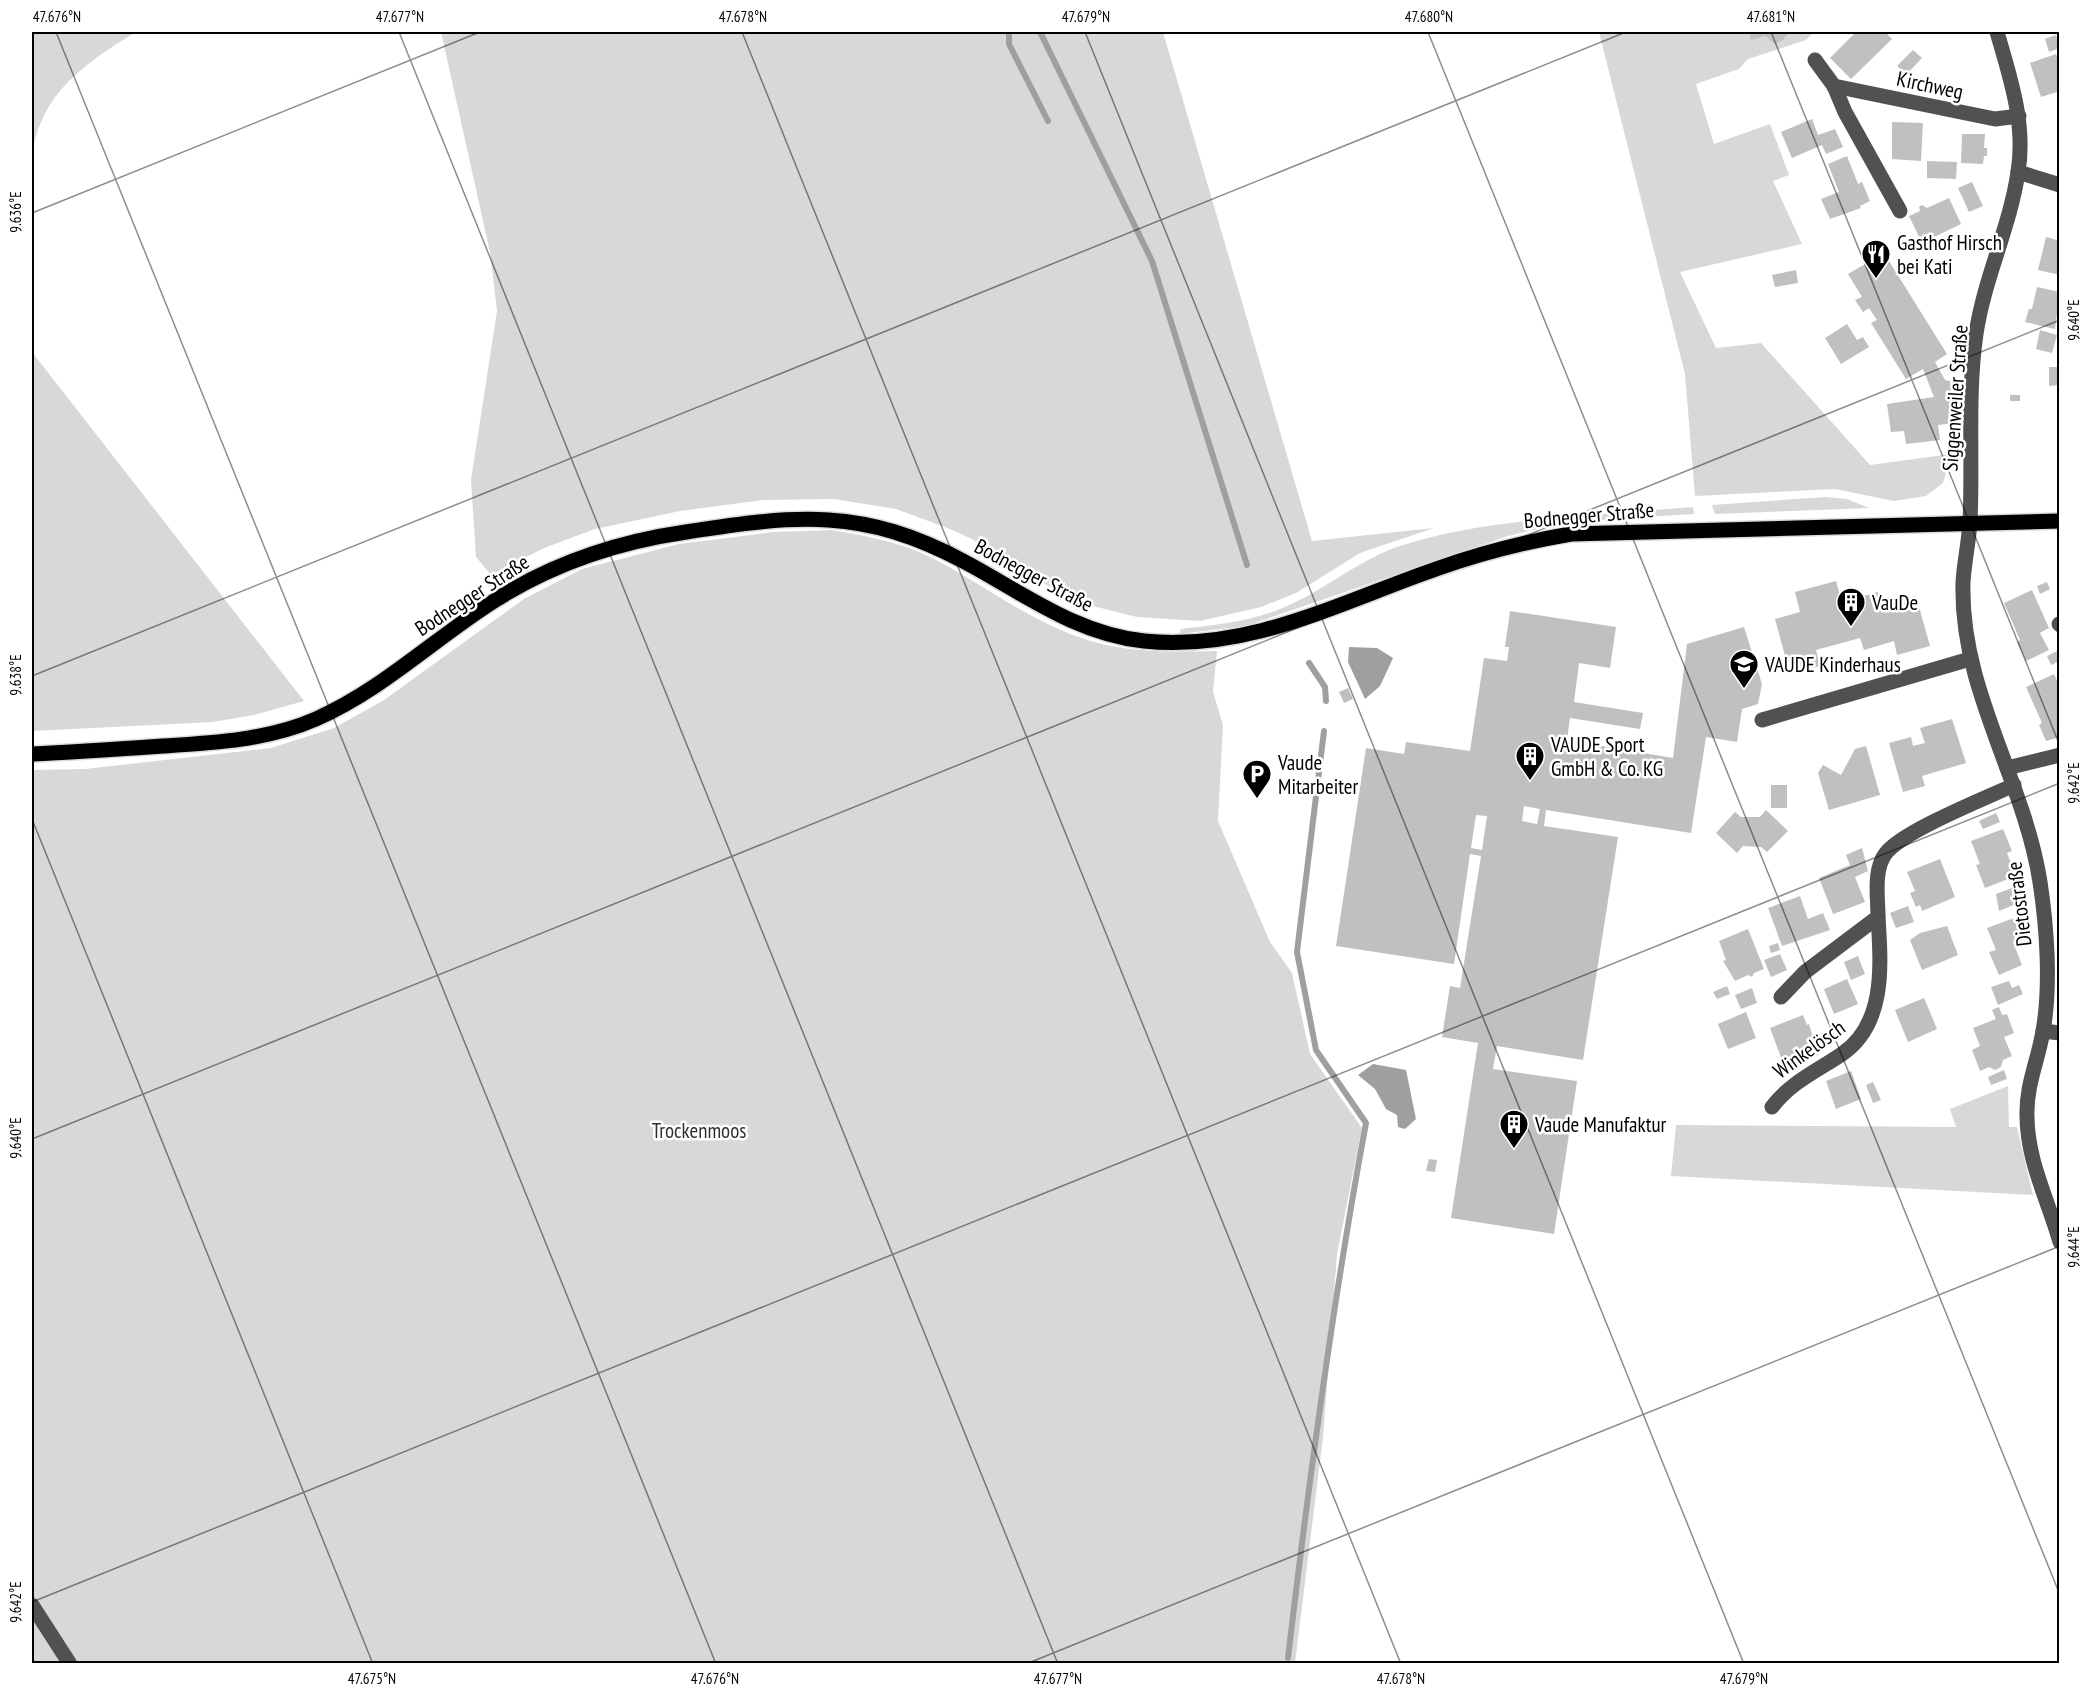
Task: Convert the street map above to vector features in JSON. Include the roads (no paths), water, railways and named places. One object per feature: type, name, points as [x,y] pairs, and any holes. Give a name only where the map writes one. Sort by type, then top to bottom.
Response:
[{"type":"main road","name":"Bodnegger Straße","points":[[32,754],[210,743],[262,736],[298,726],[359,696],[494,601],[554,568],[620,544],[777,519],[851,521],[881,526],[940,549],[1039,605],[1093,630],[1142,641],[1191,643],[1245,636],[1285,625],[1436,568],[1513,543],[1571,534],[2060,521]]},
{"type":"street","name":"Siggenweiler Straße","points":[[1970,522],[1971,398],[1976,333],[2018,171],[2019,116],[1997,32]]},
{"type":"street","points":[[1815,60],[1834,86],[1845,112],[1900,211]]},
{"type":"street","name":"Kirchweg","points":[[1834,86],[1995,119],[2019,116]]},
{"type":"street","points":[[2018,171],[2060,185]]},
{"type":"street","name":"Dietostraße","points":[[1970,522],[1963,584],[1970,659],[1991,730],[2014,785],[2035,854],[2041,893],[2046,962],[2043,1031],[2028,1084],[2026,1114],[2028,1137],[2039,1181],[2058,1234]]},
{"type":"street","points":[[1762,720],[1970,659]]},
{"type":"street","points":[[2007,768],[2060,755]]},
{"type":"street","name":"Winkelösch","points":[[1773,1107],[1784,1091],[1843,1053],[1862,1037],[1870,1022],[1879,975],[1878,872],[1886,853],[1931,824],[2014,785]]},
{"type":"street","points":[[1781,997],[1805,972],[1878,917]]},
{"type":"street","points":[[2043,1031],[2060,1033]]},
{"type":"street","points":[[32,1605],[70,1664]]},
{"type":"waterway","points":[[1009,32],[1009,44],[1048,121]]},
{"type":"waterway","points":[[1040,32],[1152,261],[1247,565]]},
{"type":"waterway","points":[[1309,663],[1325,687],[1326,701]]},
{"type":"waterway","points":[[1288,1658],[1322,1390],[1366,1123],[1316,1050],[1297,952],[1324,731]]},
{"type":"place","name":"Gasthof Hirsch bei Kati","points":[[1876,280]]},
{"type":"place","name":"VauDe","points":[[1851,628]]},
{"type":"place","name":"VAUDE Kinderhaus","points":[[1744,690]]},
{"type":"place","name":"VAUDE Sport GmbH & Co. KG","points":[[1530,782]]},
{"type":"place","name":"Vaude Mitarbeiter","points":[[1257,800]]},
{"type":"place","name":"Vaude Manufaktur","points":[[1514,1150]]},
{"type":"park label","name":"Trockenmoos","points":[[699,1130]]}]
